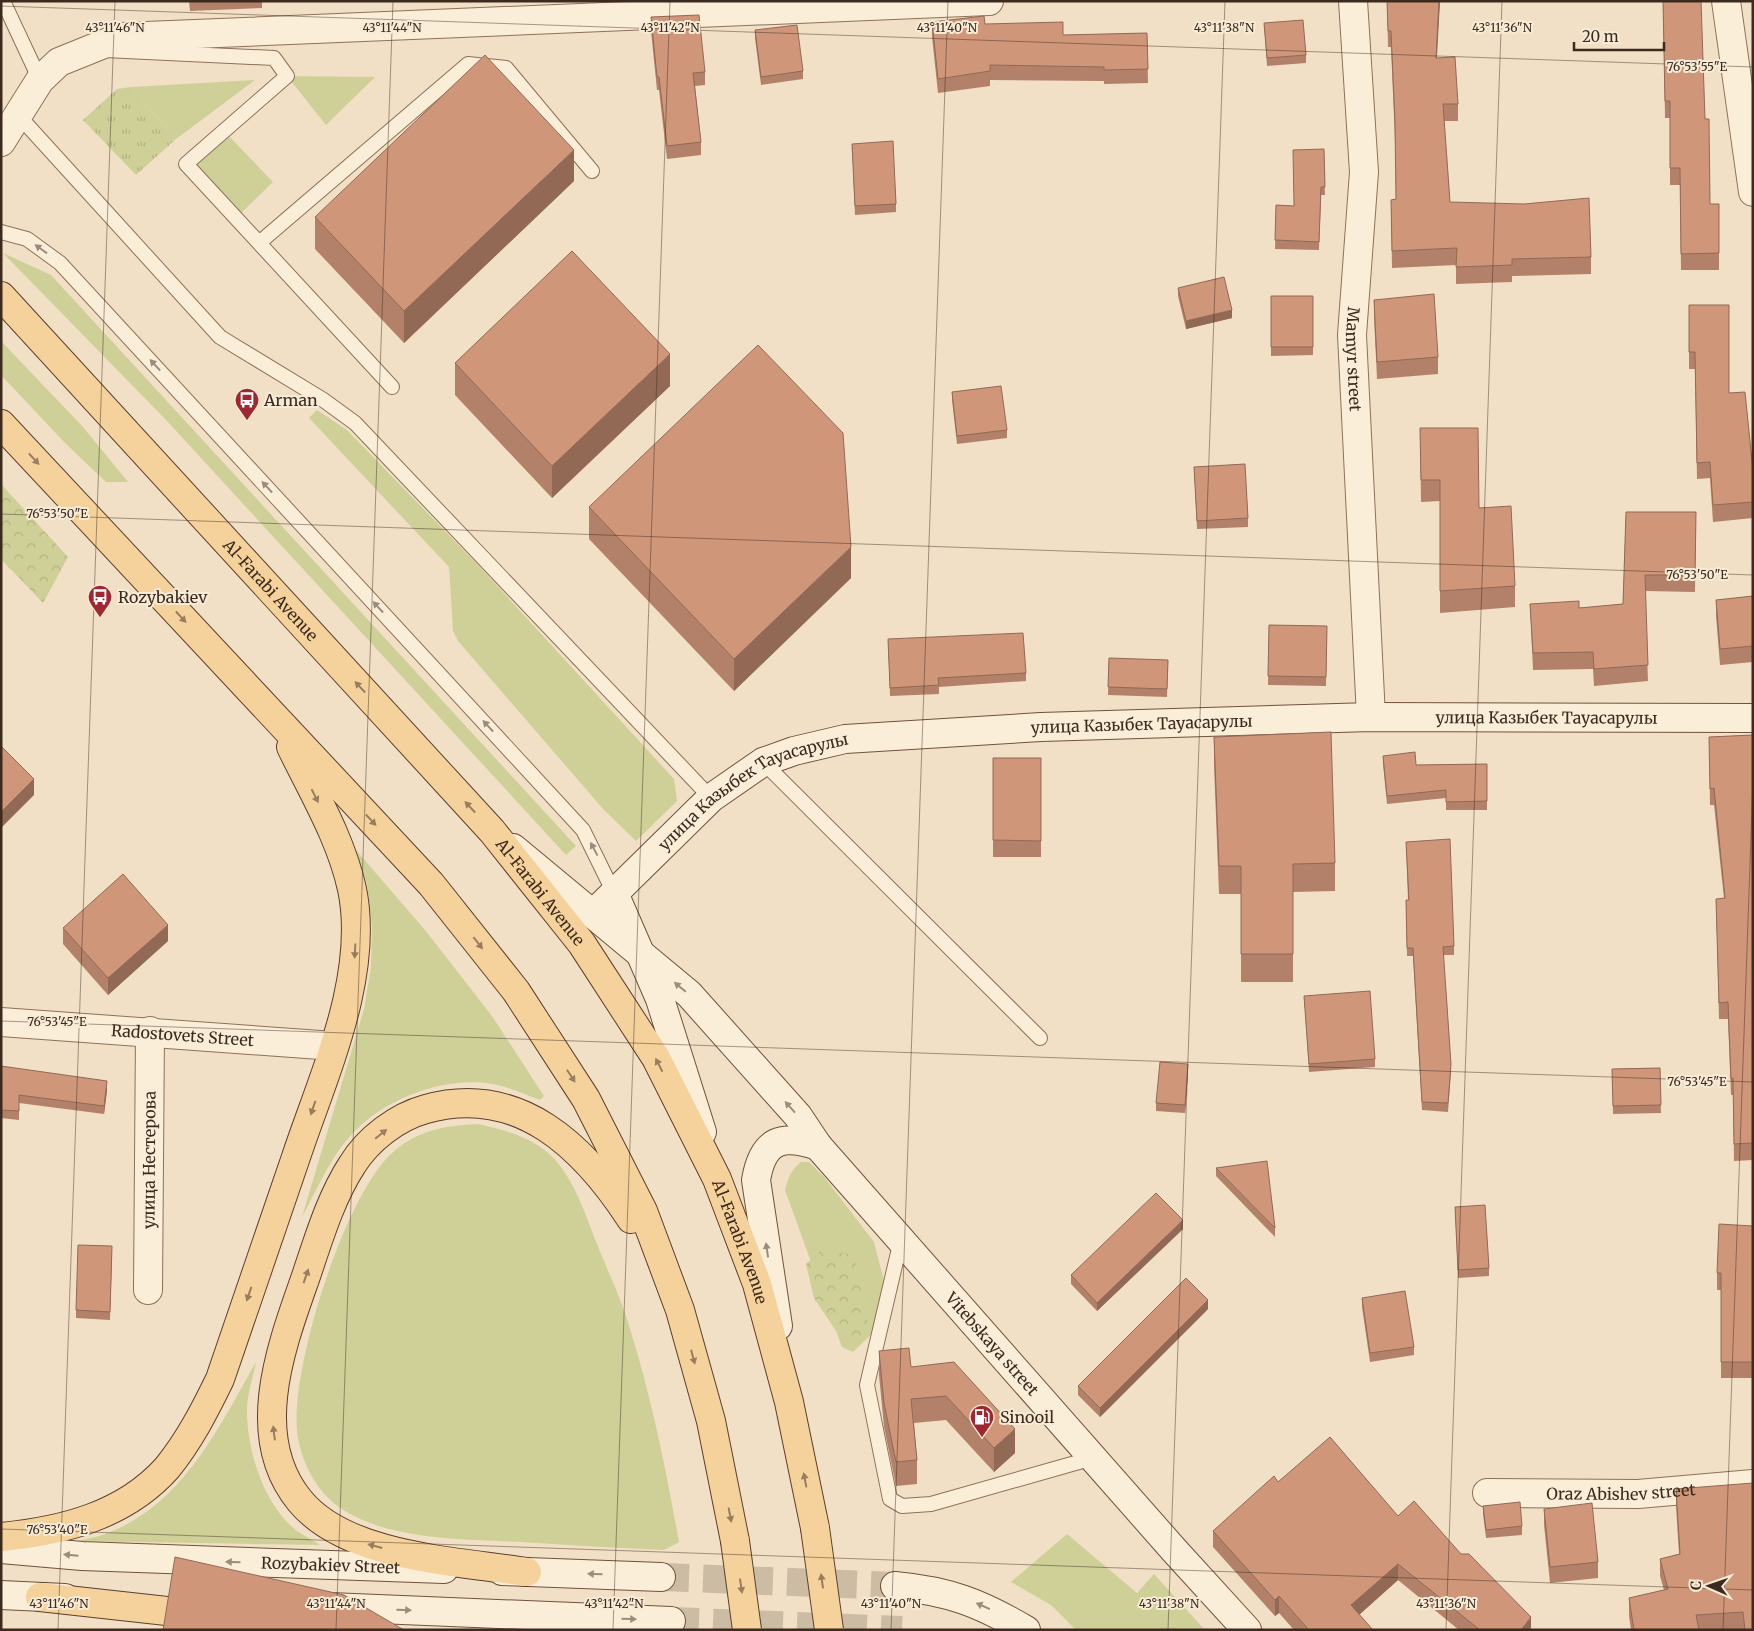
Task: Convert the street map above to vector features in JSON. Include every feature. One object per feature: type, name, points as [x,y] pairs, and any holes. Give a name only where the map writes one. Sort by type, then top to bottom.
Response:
[{"type":"main road","name":"Al-Farabi Avenue","points":[[1,296],[492,831],[582,944],[656,1058],[717,1178],[757,1284],[790,1402],[815,1528],[829,1630]]},
{"type":"main road","points":[[1,424],[431,884],[516,991],[586,1099],[643,1211],[680,1310],[711,1421],[735,1541],[747,1630]]},
{"type":"main road","points":[[1,1538],[45,1532],[78,1524],[109,1511],[139,1493],[166,1468],[195,1429],[220,1379],[334,1046],[350,986],[354,959],[356,925],[352,890],[340,844],[278,721]]},
{"type":"main road","points":[[527,1572],[397,1552],[359,1541],[324,1523],[300,1501],[283,1472],[273,1436],[272,1402],[276,1373],[285,1333],[332,1202],[352,1164],[378,1135],[410,1114],[441,1105],[479,1102],[510,1108],[533,1119],[579,1153],[615,1195],[645,1241],[680,1310]]},
{"type":"main road","points":[[40,1597],[224,1610]]},
{"type":"street","points":[[1,142],[40,80],[59,62],[121,37],[989,1]]},
{"type":"street","name":"Mamyr street","points":[[1353,1],[1364,172],[1352,335],[1371,717]]},
{"type":"street","points":[[1726,1],[1753,192]]},
{"type":"street","name":"улица Казыбек Тауасарулы","points":[[593,914],[711,798],[763,762],[845,739],[1041,727],[1371,717],[1753,718]]},
{"type":"street","name":"Vitebskaya street","points":[[492,831],[689,994],[798,1116],[818,1146],[1247,1630]]},
{"type":"street","points":[[614,893],[660,999],[717,1178]]},
{"type":"street","name":"Radostovets Street","points":[[1,1022],[150,1031],[334,1046]]},
{"type":"street","name":"улица Нестерова","points":[[148,1290],[150,1031]]},
{"type":"street","points":[[790,1402],[756,1180],[759,1160],[771,1147],[783,1140],[797,1139],[818,1146]]},
{"type":"street","name":"Oraz Abishev street","points":[[1488,1493],[1638,1494],[1753,1484]]},
{"type":"street","name":"Rozybakiev Street","points":[[1,1550],[82,1556],[661,1577]]},
{"type":"street","points":[[895,1586],[929,1589],[965,1598],[995,1612],[1026,1630]]},
{"type":"street","points":[[1,1595],[40,1597]]},
{"type":"street","points":[[316,1621],[671,1620]]},
{"type":"lane","points":[[3,1],[40,80]]},
{"type":"lane","points":[[90,49],[274,58],[287,76],[186,164],[392,387]]},
{"type":"lane","points":[[258,243],[468,64],[506,68],[592,172]]},
{"type":"lane","points":[[18,115],[220,337],[322,399],[355,423],[711,798]]},
{"type":"lane","points":[[1,232],[28,239],[60,262],[583,830],[596,853],[614,893]]},
{"type":"lane","points":[[763,762],[1040,1038]]},
{"type":"lane","points":[[901,1239],[868,1385],[890,1499],[902,1506],[931,1504],[1093,1458]]},
{"type":"green space","points":[[287,76],[375,77],[326,125]]},
{"type":"green space","points":[[255,80],[176,139],[131,87]]},
{"type":"green space","points":[[131,87],[176,139],[136,175],[83,120],[117,89]]},
{"type":"green space","points":[[224,131],[273,182],[236,218],[186,164]]},
{"type":"green space","points":[[3,253],[51,275],[576,846],[566,855],[167,421]]},
{"type":"green space","points":[[1,341],[83,427],[128,482],[106,482],[66,444],[1,375]]},
{"type":"green space","points":[[317,410],[347,430],[479,566],[674,779],[677,801],[636,841],[604,810],[458,641],[453,631],[449,567],[309,418]]},
{"type":"green space","points":[[1,484],[68,557],[43,603],[1,559]]},
{"type":"green space","points":[[355,849],[425,930],[492,1016],[544,1096],[540,1100],[499,1085],[475,1082],[438,1086],[401,1099],[369,1118],[347,1139],[326,1171],[302,1217],[364,1009],[371,967],[372,926],[367,884]]},
{"type":"green space","points":[[478,1124],[523,1137],[540,1146],[564,1171],[583,1208],[627,1318],[652,1408],[679,1542],[664,1550],[451,1539],[403,1532],[359,1518],[339,1507],[330,1500],[316,1483],[305,1463],[297,1431],[297,1402],[303,1366],[324,1285],[339,1244],[356,1207],[373,1176],[400,1146],[432,1131],[454,1126]]},
{"type":"green space","points":[[801,1162],[809,1162],[825,1178],[874,1242],[887,1293],[876,1330],[853,1352],[842,1347],[785,1190],[790,1174]]},
{"type":"green space","points":[[823,1249],[854,1255],[868,1323],[859,1338],[836,1331],[814,1298],[806,1264]]},
{"type":"green space","points":[[256,1362],[249,1390],[247,1423],[253,1457],[259,1475],[266,1491],[285,1520],[297,1531],[320,1545],[78,1541],[105,1534],[134,1520],[158,1503],[178,1483],[213,1437]]},
{"type":"green space","points":[[1067,1534],[1137,1593],[1154,1574],[1205,1630],[1076,1630],[1051,1605],[1011,1582]]},
{"type":"building","points":[[1387,1],[1439,1],[1436,58],[1455,57],[1458,104],[1443,104],[1450,202],[1524,204],[1589,198],[1591,257],[1512,259],[1512,265],[1456,267],[1457,248],[1392,251],[1391,200],[1396,199],[1395,123],[1391,31],[1388,31]]},
{"type":"building","points":[[1663,1],[1701,1],[1705,119],[1709,119],[1710,204],[1719,204],[1719,253],[1681,254],[1680,168],[1670,168],[1670,101],[1665,101]]},
{"type":"building","points":[[699,15],[705,72],[693,73],[701,142],[667,146],[651,17]]},
{"type":"building","points":[[984,16],[985,24],[1063,22],[1063,35],[1147,33],[1148,69],[1104,70],[1104,67],[990,65],[990,71],[938,79],[932,22]]},
{"type":"building","points":[[1303,20],[1306,55],[1267,58],[1264,23]]},
{"type":"building","points":[[797,25],[803,71],[761,77],[755,30]]},
{"type":"building","points":[[485,55],[574,150],[404,311],[315,217]]},
{"type":"building","points":[[893,141],[896,204],[855,206],[852,144]]},
{"type":"building","points":[[1324,149],[1325,187],[1321,187],[1319,242],[1275,240],[1276,205],[1294,206],[1293,150]]},
{"type":"building","points":[[572,251],[670,354],[552,466],[455,363]]},
{"type":"building","points":[[1224,277],[1232,310],[1186,321],[1178,288]]},
{"type":"building","points":[[1434,294],[1438,357],[1377,362],[1374,300]]},
{"type":"building","points":[[1271,296],[1313,296],[1313,347],[1271,347]]},
{"type":"building","points":[[1689,305],[1729,305],[1729,393],[1745,392],[1753,471],[1753,502],[1713,505],[1710,462],[1697,463],[1695,352],[1689,352]]},
{"type":"building","points":[[758,345],[843,433],[851,547],[734,659],[589,507]]},
{"type":"building","points":[[1001,386],[1007,430],[957,436],[952,392]]},
{"type":"building","points":[[1420,428],[1478,428],[1479,508],[1511,506],[1515,586],[1440,591],[1440,480],[1421,480]]},
{"type":"building","points":[[1245,464],[1248,518],[1197,521],[1194,467]]},
{"type":"building","points":[[1626,512],[1696,512],[1695,575],[1645,575],[1648,665],[1594,669],[1593,652],[1533,653],[1530,604],[1579,601],[1579,608],[1623,604]]},
{"type":"building","points":[[1753,596],[1753,646],[1720,649],[1716,600]]},
{"type":"building","points":[[1269,625],[1327,626],[1326,677],[1268,676]]},
{"type":"building","points":[[1023,633],[1026,673],[938,678],[939,685],[890,688],[888,639]]},
{"type":"building","points":[[1109,658],[1168,660],[1167,689],[1108,687]]},
{"type":"building","points":[[1331,732],[1335,863],[1293,864],[1293,954],[1241,954],[1241,866],[1219,866],[1214,737]]},
{"type":"building","points":[[1753,735],[1753,1143],[1734,1144],[1733,1078],[1731,1079],[1728,1002],[1719,1003],[1716,899],[1725,898],[1714,788],[1710,789],[1709,737]]},
{"type":"building","points":[[1,746],[34,779],[1,812]]},
{"type":"building","points":[[1415,752],[1416,765],[1487,764],[1487,801],[1446,802],[1446,790],[1387,796],[1383,756]]},
{"type":"building","points":[[993,758],[1041,758],[1041,841],[993,840]]},
{"type":"building","points":[[1450,839],[1454,946],[1443,947],[1451,1064],[1448,1103],[1422,1102],[1413,948],[1407,948],[1406,900],[1409,900],[1406,842]]},
{"type":"building","points":[[123,874],[168,925],[108,978],[63,928]]},
{"type":"building","points":[[1370,991],[1375,1059],[1309,1064],[1304,996]]},
{"type":"building","points":[[1160,1062],[1188,1064],[1185,1105],[1156,1103]]},
{"type":"building","points":[[1,1066],[107,1081],[104,1106],[19,1095],[19,1111],[1,1110]]},
{"type":"building","points":[[1660,1068],[1661,1105],[1613,1106],[1612,1069]]},
{"type":"building","points":[[1267,1161],[1275,1228],[1216,1168]]},
{"type":"building","points":[[1156,1193],[1183,1220],[1097,1303],[1071,1275]]},
{"type":"building","points":[[1485,1205],[1489,1268],[1458,1270],[1455,1207]]},
{"type":"building","points":[[1719,1224],[1753,1226],[1753,1362],[1721,1362],[1721,1273],[1717,1273]]},
{"type":"building","points":[[78,1245],[112,1246],[110,1312],[76,1310]]},
{"type":"building","points":[[1186,1278],[1208,1300],[1100,1408],[1078,1386]]},
{"type":"building","points":[[1405,1291],[1414,1347],[1370,1353],[1362,1298]]},
{"type":"building","points":[[909,1348],[911,1367],[954,1362],[1015,1429],[994,1448],[946,1396],[911,1399],[917,1460],[896,1462],[884,1403],[879,1351]]},
{"type":"building","points":[[1330,1437],[1398,1516],[1414,1501],[1461,1554],[1469,1554],[1531,1617],[1521,1630],[1480,1630],[1398,1564],[1351,1605],[1373,1630],[1309,1630],[1279,1596],[1275,1600],[1213,1531],[1274,1476],[1278,1482]]},
{"type":"building","points":[[1753,1483],[1753,1630],[1745,1630],[1743,1612],[1696,1615],[1699,1630],[1634,1630],[1629,1598],[1668,1589],[1660,1559],[1680,1554],[1676,1489]]},
{"type":"building","points":[[1520,1502],[1522,1526],[1486,1530],[1483,1506]]},
{"type":"building","points":[[1592,1503],[1598,1562],[1550,1567],[1544,1509]]},
{"type":"building","points":[[175,1557],[344,1595],[404,1630],[163,1630]]},
{"type":"tunnel","points":[[661,1577],[895,1586]]},
{"type":"tunnel","points":[[671,1621],[902,1630]]},
{"type":"place","name":"Arman","points":[[247,421]]},
{"type":"place","name":"Rozybakiev","points":[[100,618]]},
{"type":"place","name":"Sinooil","points":[[982,1438]]}]
